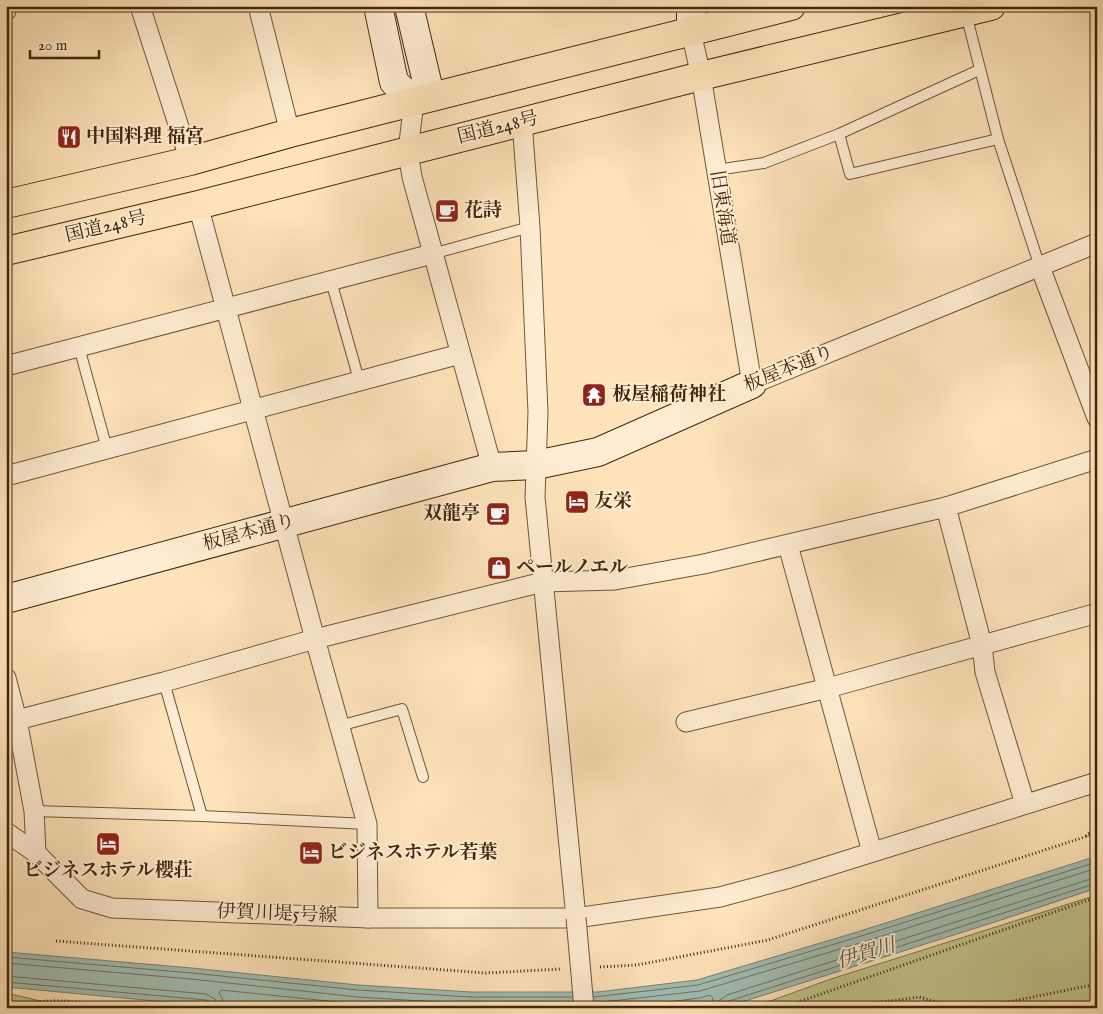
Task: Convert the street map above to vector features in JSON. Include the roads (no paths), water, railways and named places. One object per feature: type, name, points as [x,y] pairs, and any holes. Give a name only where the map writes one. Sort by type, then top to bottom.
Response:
[{"type":"highway","points":[[6,204],[190,161],[414,101],[691,19],[791,6]]},
{"type":"highway","name":"国道248号","points":[[6,251],[198,205],[701,76],[978,10]]},
{"type":"street","points":[[6,11],[7,6]]},
{"type":"street","points":[[140,6],[190,161]]},
{"type":"street","points":[[258,6],[290,133]]},
{"type":"street","points":[[378,6],[394,82],[414,101]]},
{"type":"street","points":[[409,6],[427,82],[414,101],[408,151],[412,176],[492,467]]},
{"type":"street","name":"旧東海道","points":[[691,19],[752,384]]},
{"type":"street","points":[[522,122],[530,227],[538,412],[535,496],[584,1008]]},
{"type":"street","points":[[198,205],[252,409],[367,824],[368,918]]},
{"type":"street","points":[[1097,243],[1040,267],[1097,418]]},
{"type":"street","points":[[6,366],[432,254]]},
{"type":"street","name":"板屋本通り","points":[[6,599],[492,467],[536,465],[598,452],[752,384],[1040,267]]},
{"type":"street","points":[[6,476],[460,354]]},
{"type":"street","points":[[17,720],[164,682],[315,639],[543,582],[616,580],[704,564],[946,507],[1097,459]]},
{"type":"street","points":[[946,507],[982,645],[985,672],[1025,804]]},
{"type":"street","points":[[788,545],[872,852]]},
{"type":"street","points":[[686,722],[828,688],[1094,614]]},
{"type":"street","points":[[6,678],[17,720],[34,812],[36,853]]},
{"type":"street","name":"伊賀川堤5号線","points":[[6,832],[36,853],[82,899],[112,908],[368,918],[576,918],[720,897],[790,878],[1097,782]]},
{"type":"lane","points":[[978,10],[979,70],[998,140],[1040,267]]},
{"type":"lane","points":[[716,170],[764,163],[839,134],[979,70]]},
{"type":"lane","points":[[839,134],[850,174],[998,140]]},
{"type":"lane","points":[[432,254],[530,227]]},
{"type":"lane","points":[[331,281],[358,380]]},
{"type":"lane","points":[[78,348],[107,449]]},
{"type":"lane","points":[[164,682],[202,816]]},
{"type":"lane","points":[[339,726],[402,708],[423,777]]},
{"type":"lane","points":[[34,812],[202,816],[367,824]]},
{"type":"water","name":"伊賀川","points":[[1097,856],[1097,888],[723,1008],[230,1008],[6,987],[6,952],[358,985],[471,992],[598,992],[697,980],[857,932]]},
{"type":"place","name":"中国料理 福宮","points":[[69,137]]},
{"type":"place","name":"花詩","points":[[447,211]]},
{"type":"place","name":"板屋稲荷神社","points":[[594,395]]},
{"type":"place","name":"友栄","points":[[577,502]]},
{"type":"place","name":"双龍亭","points":[[498,514]]},
{"type":"place","name":"ペールノエル","points":[[499,568]]},
{"type":"place","name":"ビジネスホテル櫻荘","points":[[108,844]]},
{"type":"place","name":"ビジネスホテル若葉","points":[[311,853]]}]
